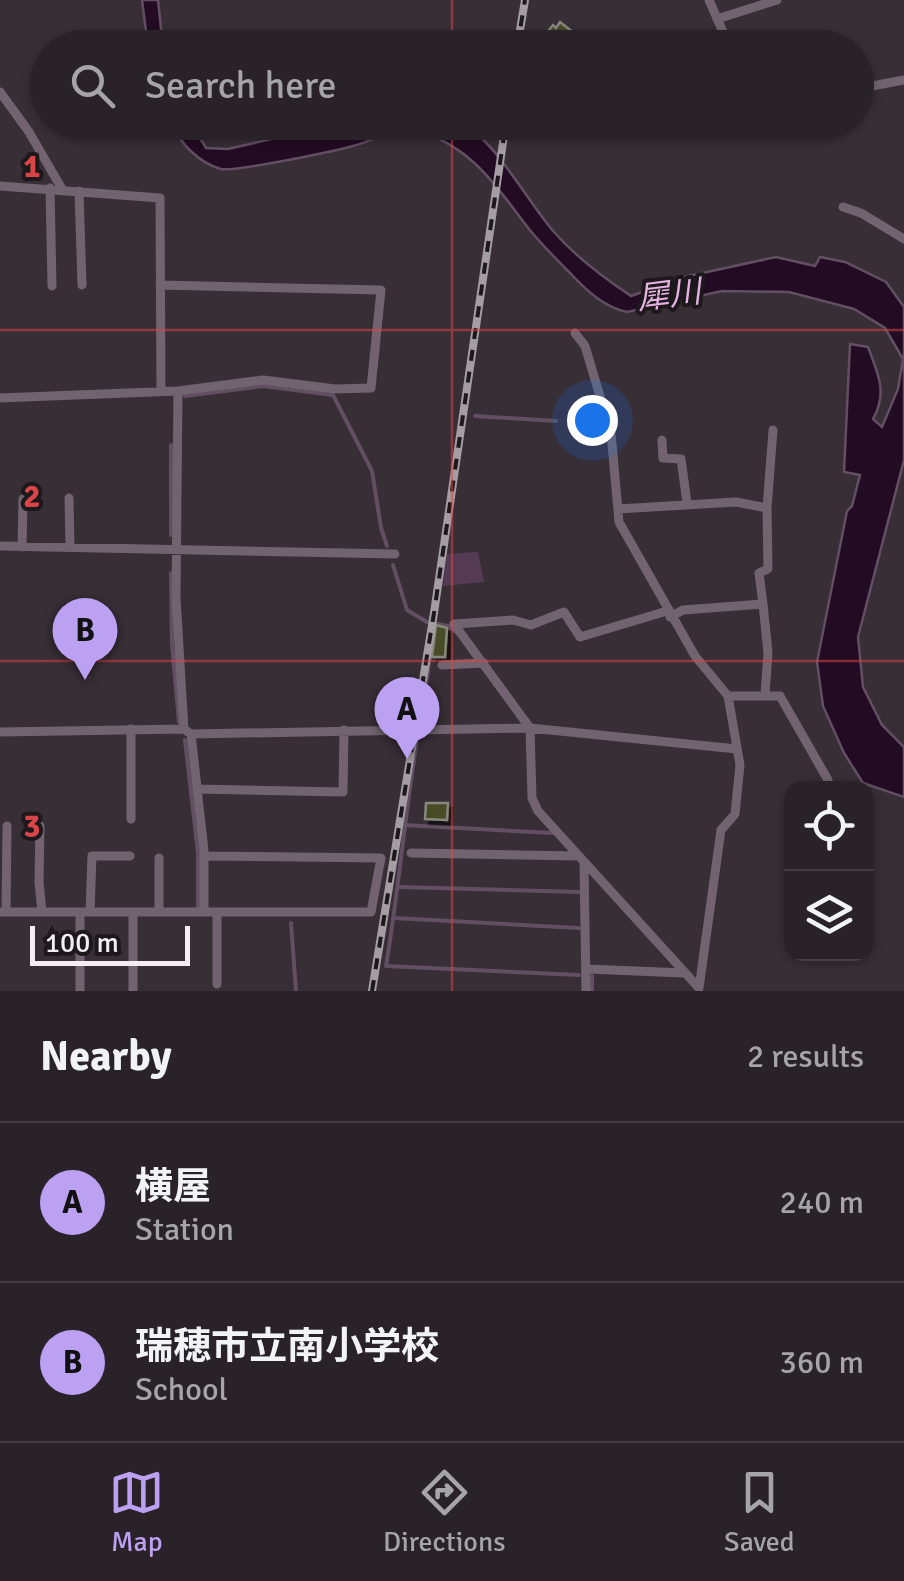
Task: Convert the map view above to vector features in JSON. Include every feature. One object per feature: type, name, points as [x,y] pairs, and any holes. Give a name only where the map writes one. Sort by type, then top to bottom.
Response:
[{"type":"street","points":[[708,0],[722,30]]},
{"type":"street","points":[[717,19],[777,0]]},
{"type":"street","points":[[874,85],[904,80]]},
{"type":"street","points":[[0,92],[30,134]]},
{"type":"street","points":[[33,140],[56,189],[52,286]]},
{"type":"street","points":[[0,186],[160,198],[162,390]]},
{"type":"street","points":[[79,190],[82,285]]},
{"type":"street","points":[[843,206],[904,239]]},
{"type":"street","points":[[0,398],[178,391],[263,380],[335,389],[371,388],[381,290],[160,285]]},
{"type":"street","points":[[575,333],[585,346],[611,433],[619,522],[694,656],[728,696],[737,734],[740,765],[735,814],[721,830],[700,990]]},
{"type":"street","points":[[178,391],[176,550],[188,731],[204,856],[204,912]]},
{"type":"street","points":[[765,694],[768,653],[759,573],[768,569],[767,508],[773,430]]},
{"type":"street","points":[[662,440],[663,458],[681,459],[687,503]]},
{"type":"street","points":[[70,498],[70,548]]},
{"type":"street","points":[[22,547],[23,499]]},
{"type":"street","points":[[618,510],[736,502],[767,508]]},
{"type":"street","points":[[0,546],[395,554]]},
{"type":"street","points":[[700,990],[538,811],[532,798],[530,728],[454,624],[513,620],[531,624],[564,612],[580,637],[683,610],[763,604]]},
{"type":"street","points":[[442,665],[484,663]]},
{"type":"street","points":[[728,696],[780,696],[828,780]]},
{"type":"street","points":[[0,732],[530,728],[737,748]]},
{"type":"street","points":[[131,729],[131,819]]},
{"type":"street","points":[[198,790],[344,792],[344,730]]},
{"type":"street","points":[[7,826],[3,912],[371,912],[380,858],[204,856]]},
{"type":"street","points":[[40,826],[42,912]]},
{"type":"street","points":[[411,854],[581,860]]},
{"type":"street","points":[[80,991],[92,856],[130,856]]},
{"type":"street","points":[[159,858],[159,912]]},
{"type":"street","points":[[581,860],[586,991]]},
{"type":"street","points":[[132,912],[133,991]]},
{"type":"street","points":[[217,912],[217,984]]},
{"type":"street","points":[[587,969],[685,973]]},
{"type":"shaded area","points":[[478,552],[484,582],[443,586],[447,554]]},
{"type":"water","points":[[142,0],[158,0],[161,30],[146,30]]},
{"type":"water","points":[[182,140],[201,140],[206,148],[228,149],[267,140],[371,140],[262,165],[221,169],[205,162]]},
{"type":"water","name":"犀川","points":[[441,140],[484,140],[562,241],[631,296],[684,277],[776,257],[815,266],[820,257],[845,262],[886,282],[904,307],[904,460],[858,637],[863,687],[882,725],[904,747],[904,797],[874,787],[874,781],[862,781],[823,706],[817,662],[847,511],[852,506],[860,475],[844,472],[850,344],[868,347],[881,391],[873,419],[882,427],[898,389],[903,359],[885,328],[854,309],[789,292],[722,291],[627,312],[611,306],[590,292],[550,252],[471,160]]},
{"type":"building","points":[[560,22],[570,30],[549,30],[553,25],[556,28]]},
{"type":"building","points":[[436,625],[447,628],[445,657],[432,657]]},
{"type":"building","points":[[426,803],[448,803],[447,820],[425,819]]},
{"type":"waterway","points":[[185,396],[263,386],[333,395],[372,471],[387,546]]},
{"type":"waterway","points":[[475,416],[556,421]]},
{"type":"waterway","points":[[171,445],[171,535]]},
{"type":"waterway","points":[[393,565],[407,610],[454,631]]},
{"type":"waterway","points":[[171,573],[179,722]]},
{"type":"waterway","points":[[420,725],[435,624]]},
{"type":"waterway","points":[[418,734],[386,966],[579,975]]},
{"type":"waterway","points":[[185,740],[198,853],[198,908]]},
{"type":"waterway","points":[[403,825],[552,833]]},
{"type":"waterway","points":[[400,887],[580,892]]},
{"type":"waterway","points":[[394,918],[579,928]]},
{"type":"waterway","points":[[291,923],[296,991]]},
{"type":"waterway","points":[[592,976],[592,991]]},
{"type":"railway","points":[[520,30],[525,0]]},
{"type":"railway","points":[[372,991],[434,613],[503,140]]},
{"type":"place","name":"瑞穂市立南小学校","points":[[85,680]]},
{"type":"place","name":"横屋","points":[[407,759]]}]
